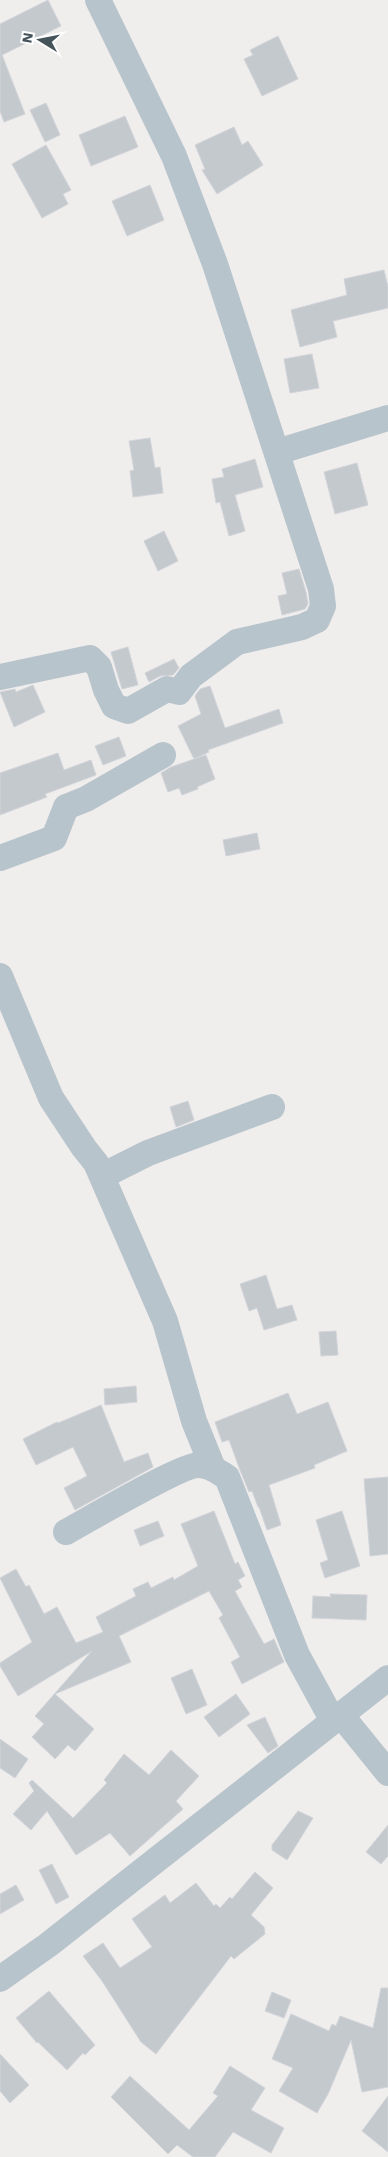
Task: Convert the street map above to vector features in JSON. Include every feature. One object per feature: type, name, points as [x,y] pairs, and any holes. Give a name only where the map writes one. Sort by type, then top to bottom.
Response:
[{"type":"street","points":[[0,677],[90,658],[99,667],[106,690],[114,706],[128,711],[167,689],[179,692],[191,676],[237,642],[302,628],[317,620],[323,606],[321,589],[215,264],[174,156],[98,0]]},
{"type":"street","points":[[277,452],[388,418]]},
{"type":"street","points":[[0,858],[54,838],[66,807],[94,795],[163,755]]},
{"type":"street","points":[[0,976],[51,1098],[96,1163],[165,1321],[194,1421],[213,1468]]},
{"type":"street","points":[[102,1176],[148,1153],[272,1108]]},
{"type":"street","points":[[66,1532],[175,1474],[198,1464],[213,1468],[227,1477],[297,1654],[337,1718],[388,1773]]},
{"type":"street","points":[[0,1979],[56,1939],[388,1678]]},
{"type":"building","points":[[48,0],[61,26],[2,55],[25,114],[4,122],[0,111],[0,24]]},
{"type":"building","points":[[278,36],[298,79],[262,96],[244,59],[253,55],[250,50]]},
{"type":"building","points":[[46,103],[60,135],[45,142],[30,110]]},
{"type":"building","points":[[125,116],[138,147],[91,166],[79,135]]},
{"type":"building","points":[[234,127],[242,145],[248,141],[263,165],[217,194],[202,170],[205,169],[195,145]]},
{"type":"building","points":[[46,145],[71,190],[63,194],[68,204],[42,218],[12,164]]},
{"type":"building","points":[[150,185],[164,220],[127,236],[112,201]]},
{"type":"building","points":[[384,270],[388,287],[388,308],[333,321],[337,337],[300,347],[291,310],[347,295],[344,279]]},
{"type":"building","points":[[312,354],[319,388],[290,393],[284,359]]},
{"type":"building","points":[[150,438],[155,468],[160,467],[163,493],[133,497],[130,471],[134,470],[129,441]]},
{"type":"building","points":[[255,459],[263,487],[235,495],[245,531],[229,536],[220,502],[216,503],[212,479],[224,477],[222,469]]},
{"type":"building","points":[[357,463],[368,505],[335,514],[324,472]]},
{"type":"building","points":[[164,531],[178,561],[158,571],[144,541]]},
{"type":"building","points":[[299,569],[308,604],[305,609],[282,615],[278,596],[287,594],[282,573]]},
{"type":"building","points":[[128,647],[138,685],[122,689],[111,652]]},
{"type":"building","points":[[174,659],[179,668],[173,675],[160,676],[149,682],[145,673]]},
{"type":"building","points":[[33,685],[45,712],[14,727],[0,692],[15,689],[16,692]]},
{"type":"building","points":[[210,686],[225,728],[279,709],[283,723],[208,750],[209,752],[194,759],[178,726],[201,714],[195,696],[200,689]]},
{"type":"building","points":[[119,737],[126,756],[103,765],[95,746]]},
{"type":"building","points":[[58,753],[64,770],[91,760],[96,775],[45,794],[47,797],[0,815],[0,773]]},
{"type":"building","points":[[206,755],[215,779],[197,787],[198,789],[182,795],[179,788],[168,792],[161,773],[171,767]]},
{"type":"building","points":[[257,833],[260,849],[226,856],[223,840]]},
{"type":"building","points":[[188,1101],[194,1120],[176,1127],[170,1107]]},
{"type":"building","points":[[266,1275],[277,1309],[292,1305],[297,1320],[264,1330],[257,1308],[249,1311],[240,1284]]},
{"type":"building","points":[[336,1331],[338,1355],[321,1356],[319,1332]]},
{"type":"building","points":[[136,1386],[137,1402],[105,1405],[104,1389]]},
{"type":"building","points":[[288,1393],[297,1414],[328,1402],[347,1451],[314,1465],[315,1468],[269,1485],[281,1525],[267,1530],[252,1491],[249,1492],[229,1440],[222,1442],[215,1422]]},
{"type":"building","points":[[101,1405],[124,1462],[148,1453],[153,1467],[75,1510],[64,1488],[87,1476],[73,1447],[36,1465],[23,1439],[57,1422]]},
{"type":"building","points":[[388,1477],[388,1554],[370,1556],[364,1479]]},
{"type":"building","points":[[214,1511],[235,1564],[238,1562],[245,1576],[238,1580],[242,1587],[235,1591],[264,1644],[274,1639],[284,1662],[242,1684],[231,1662],[240,1657],[219,1618],[223,1615],[209,1591],[119,1636],[131,1662],[55,1694],[94,1729],[75,1751],[68,1745],[55,1759],[32,1737],[44,1724],[35,1716],[92,1651],[18,1696],[0,1663],[32,1642],[0,1578],[16,1569],[26,1587],[29,1585],[44,1614],[57,1607],[76,1643],[103,1632],[96,1617],[136,1596],[133,1589],[148,1582],[151,1588],[173,1577],[174,1580],[198,1566],[181,1524]]},
{"type":"building","points":[[342,1511],[360,1566],[325,1578],[320,1563],[328,1560],[316,1520]]},
{"type":"building","points":[[158,1521],[164,1536],[140,1546],[134,1530]]},
{"type":"building","points":[[330,1594],[367,1595],[366,1620],[312,1618],[313,1596],[331,1597]]},
{"type":"building","points":[[192,1669],[207,1705],[186,1714],[171,1678]]},
{"type":"building","points":[[236,1694],[250,1714],[219,1737],[204,1717]]},
{"type":"building","points":[[265,1717],[278,1746],[268,1753],[247,1725]]},
{"type":"building","points":[[0,1739],[28,1759],[15,1778],[0,1768]]},
{"type":"building","points":[[171,1750],[199,1776],[176,1801],[183,1809],[130,1856],[110,1833],[76,1855],[47,1811],[31,1830],[13,1814],[34,1791],[29,1783],[32,1780],[73,1818],[107,1783],[104,1780],[124,1754],[149,1775]]},
{"type":"building","points":[[298,1811],[313,1818],[287,1860],[272,1850],[272,1845]]},
{"type":"building","points":[[388,1825],[388,1856],[381,1864],[366,1852]]},
{"type":"building","points":[[52,1864],[69,1897],[56,1904],[39,1870]]},
{"type":"building","points":[[255,1872],[273,1888],[251,1915],[264,1927],[265,1934],[234,1959],[231,1956],[156,2054],[141,2042],[102,1981],[83,1956],[103,1943],[120,1968],[152,1947],[132,1919],[165,1895],[170,1903],[196,1883],[214,1906],[216,1904],[220,1908],[230,1897],[232,1899]]},
{"type":"building","points":[[16,1885],[24,1900],[0,1914],[0,1894]]},
{"type":"building","points":[[381,1988],[388,1988],[388,2087],[362,2092],[351,2040],[328,2094],[317,2113],[279,2091],[293,2068],[272,2059],[291,2014],[329,2031],[332,2024],[336,2026],[340,2016],[373,2028]]},
{"type":"building","points":[[49,1991],[95,2045],[85,2055],[83,2053],[67,2070],[37,2043],[16,2018]]},
{"type":"building","points":[[272,1992],[291,2000],[284,2018],[265,2011]]},
{"type":"building","points":[[0,2054],[29,2085],[10,2103],[0,2091]]},
{"type":"building","points":[[230,2066],[265,2088],[251,2110],[284,2128],[271,2153],[233,2132],[215,2157],[193,2157],[177,2145],[168,2154],[111,2097],[130,2076],[189,2130],[218,2096],[213,2093]]},
{"type":"building","points":[[388,2096],[388,2152],[362,2131]]}]
